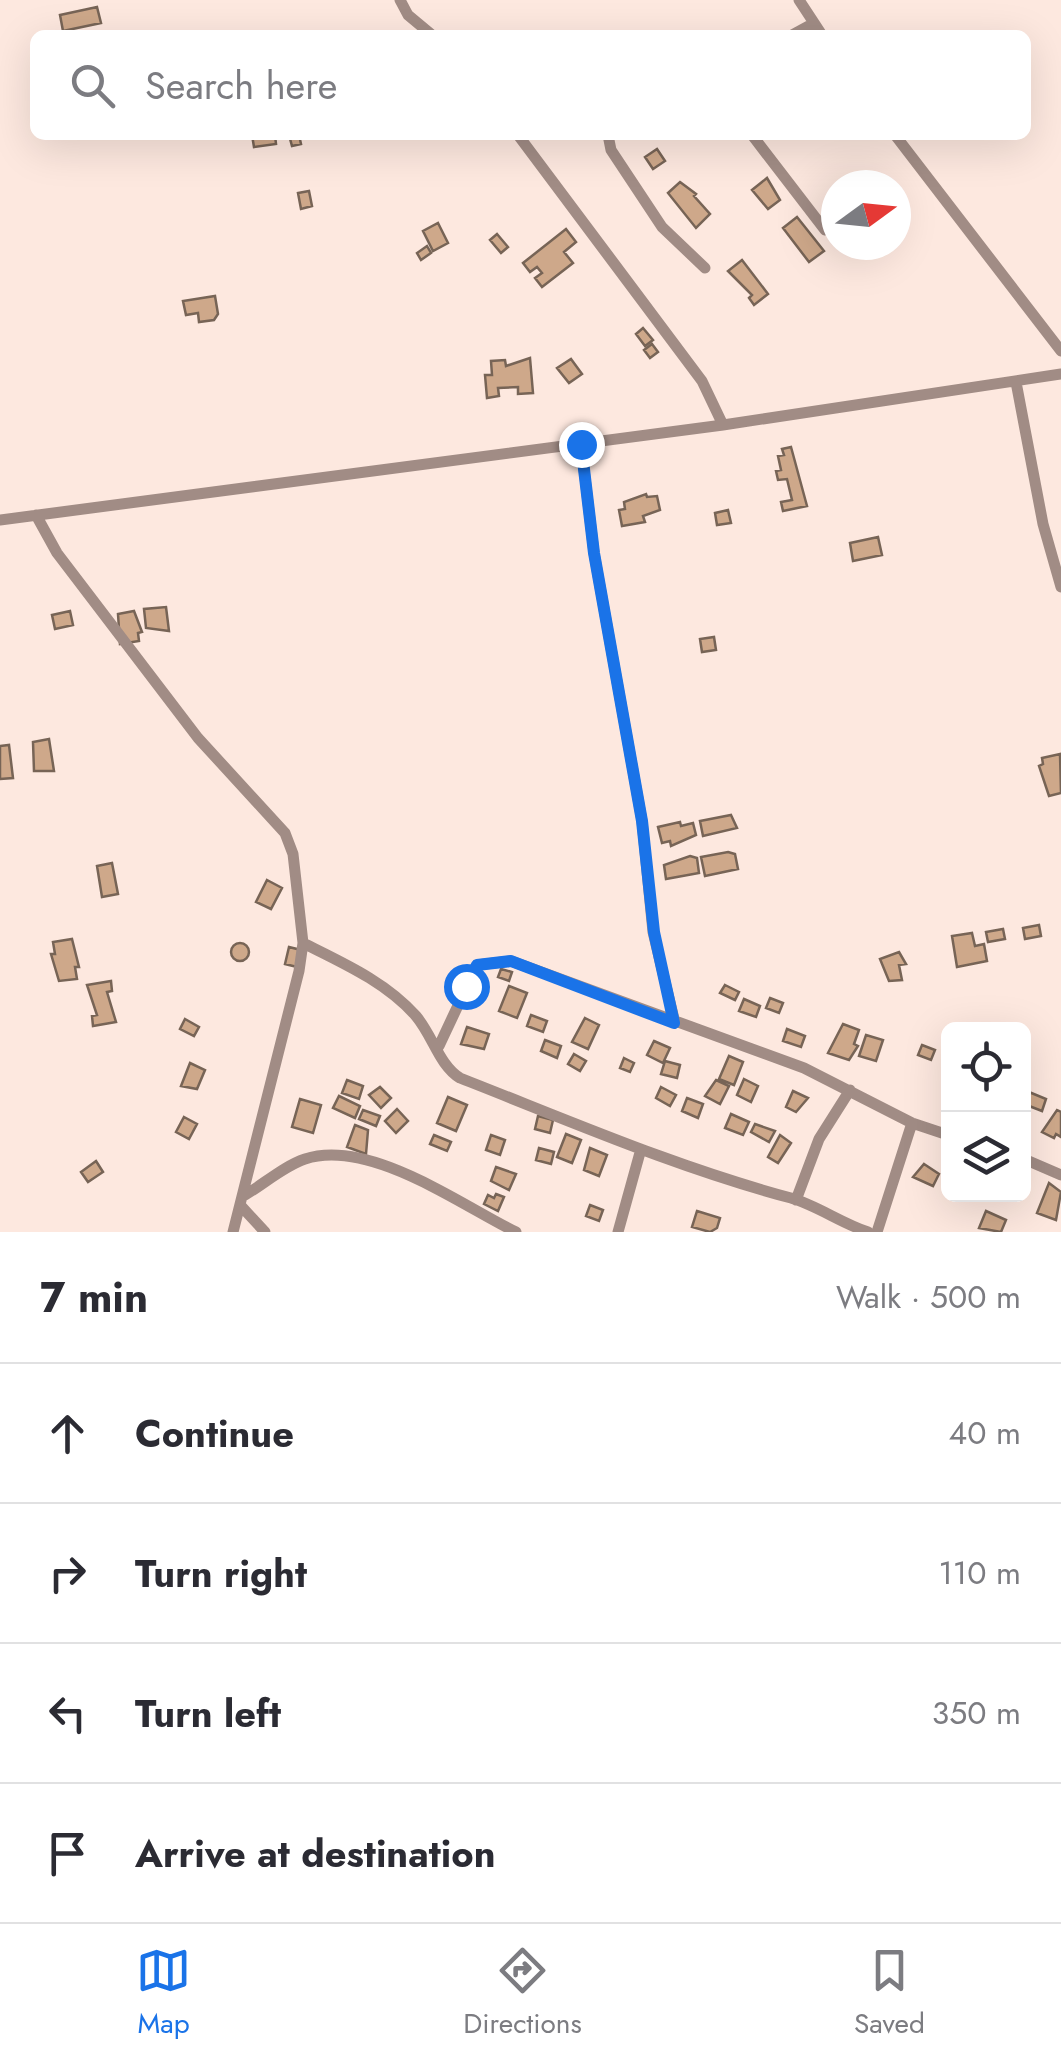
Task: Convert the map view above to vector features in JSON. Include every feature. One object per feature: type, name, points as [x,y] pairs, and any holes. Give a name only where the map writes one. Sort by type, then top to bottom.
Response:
[{"type":"street","points":[[400,0],[408,15],[426,30]]},
{"type":"street","points":[[799,0],[819,30]]},
{"type":"street","points":[[801,30],[814,23]]},
{"type":"street","points":[[522,140],[702,381],[722,425]]},
{"type":"street","points":[[609,140],[610,150],[662,228],[705,268]]},
{"type":"street","points":[[756,140],[821,225]]},
{"type":"street","points":[[900,140],[1061,351]]},
{"type":"street","points":[[0,520],[722,425],[1061,374]]},
{"type":"street","points":[[1016,382],[1043,524],[1061,587]]},
{"type":"street","points":[[581,444],[594,553],[642,821],[654,932],[674,1023]]},
{"type":"street","points":[[36,515],[57,552],[198,738],[286,833],[303,943],[233,1232]]},
{"type":"street","points":[[303,943],[395,996],[439,1046],[445,1066],[460,1078],[600,1137],[745,1188],[796,1200],[868,1232]]},
{"type":"street","points":[[439,1046],[469,975],[486,961],[511,961],[804,1068],[941,1133]]},
{"type":"street","points":[[796,1200],[819,1139],[850,1090]]},
{"type":"street","points":[[877,1232],[912,1122]]},
{"type":"street","points":[[618,1232],[641,1149]]},
{"type":"street","points":[[243,1200],[294,1164],[324,1155],[388,1166],[516,1232]]},
{"type":"street","points":[[1031,1162],[1061,1176]]},
{"type":"street","points":[[243,1200],[266,1232]]},
{"type":"building","points":[[97,7],[101,23],[63,30],[60,15]]},
{"type":"building","points":[[253,140],[276,140],[276,144],[254,147]]},
{"type":"building","points":[[657,149],[665,161],[653,169],[645,157]]},
{"type":"building","points":[[767,178],[780,200],[768,209],[752,190]]},
{"type":"building","points":[[680,182],[696,194],[710,214],[696,228],[668,193]]},
{"type":"building","points":[[309,191],[312,206],[301,209],[298,193]]},
{"type":"building","points":[[797,217],[821,247],[821,253],[809,262],[783,228]]},
{"type":"building","points":[[438,223],[448,243],[433,251],[423,231]]},
{"type":"building","points":[[566,229],[576,242],[564,252],[573,263],[542,287],[535,278],[542,273],[537,267],[530,272],[523,263]]},
{"type":"building","points":[[497,234],[508,247],[501,253],[490,240]]},
{"type":"building","points":[[427,246],[431,253],[421,260],[417,253]]},
{"type":"building","points":[[742,260],[768,294],[754,305],[749,298],[752,295],[728,271]]},
{"type":"building","points":[[215,296],[218,314],[214,320],[199,322],[198,313],[186,315],[183,301]]},
{"type":"building","points":[[643,328],[653,340],[645,346],[636,334]]},
{"type":"building","points":[[652,344],[658,352],[650,358],[644,350]]},
{"type":"building","points":[[530,358],[533,393],[518,394],[518,387],[498,388],[499,396],[487,398],[485,375],[492,375],[491,361],[505,360],[506,366]]},
{"type":"building","points":[[571,359],[582,374],[569,383],[557,368]]},
{"type":"building","points":[[791,447],[807,506],[783,511],[781,502],[792,500],[787,479],[778,480],[776,471],[781,470],[778,456],[784,455],[782,449]]},
{"type":"building","points":[[646,494],[657,496],[660,510],[643,516],[645,522],[622,526],[619,510],[625,509],[624,502]]},
{"type":"building","points":[[728,510],[731,523],[717,525],[715,513]]},
{"type":"building","points":[[878,537],[882,555],[853,561],[850,543]]},
{"type":"building","points":[[166,607],[169,631],[146,628],[144,609]]},
{"type":"building","points":[[70,611],[73,625],[55,629],[52,615]]},
{"type":"building","points":[[134,611],[142,632],[138,633],[139,641],[120,644],[118,614]]},
{"type":"building","points":[[714,637],[716,650],[702,652],[700,639]]},
{"type":"building","points":[[49,739],[54,771],[34,771],[33,742]]},
{"type":"building","points":[[9,745],[13,778],[0,779],[0,746]]},
{"type":"building","points":[[1060,754],[1061,793],[1049,796],[1039,766],[1043,764],[1042,758]]},
{"type":"building","points":[[731,815],[737,828],[703,836],[700,821]]},
{"type":"building","points":[[680,822],[681,826],[693,823],[696,835],[671,846],[670,841],[662,843],[658,827]]},
{"type":"building","points":[[735,854],[738,869],[705,876],[701,857]]},
{"type":"building","points":[[690,856],[697,858],[699,873],[666,879],[664,865]]},
{"type":"building","points":[[112,863],[118,894],[102,897],[97,866]]},
{"type":"building","points":[[267,880],[282,888],[271,909],[256,902]]},
{"type":"building","points":[[1039,925],[1041,936],[1025,939],[1023,928]]},
{"type":"building","points":[[1003,929],[1005,939],[988,942],[986,932]]},
{"type":"building","points":[[972,933],[975,946],[984,944],[987,961],[957,967],[952,936]]},
{"type":"building","points":[[72,939],[79,967],[75,967],[77,979],[59,981],[51,954],[55,954],[53,942]]},
{"type":"building","points":[[240,943],[249,952],[240,961],[231,952]]},
{"type":"building","points":[[289,947],[301,950],[297,967],[285,964]]},
{"type":"building","points":[[899,952],[906,964],[899,965],[902,980],[889,981],[880,959]]},
{"type":"building","points":[[501,969],[512,972],[509,981],[498,977]]},
{"type":"building","points":[[111,981],[112,991],[107,992],[116,1022],[93,1026],[92,1016],[97,1015],[87,985]]},
{"type":"building","points":[[725,985],[739,992],[735,1000],[720,993]]},
{"type":"building","points":[[509,986],[527,993],[517,1018],[499,1011]]},
{"type":"building","points":[[770,998],[783,1003],[779,1013],[766,1008]]},
{"type":"building","points":[[744,999],[760,1006],[756,1017],[739,1011]]},
{"type":"building","points":[[531,1015],[547,1021],[543,1032],[527,1026]]},
{"type":"building","points":[[585,1018],[599,1025],[588,1049],[572,1042]]},
{"type":"building","points":[[185,1019],[199,1027],[194,1036],[180,1029]]},
{"type":"building","points":[[843,1024],[859,1030],[854,1044],[858,1046],[849,1060],[828,1053]]},
{"type":"building","points":[[467,1027],[489,1034],[484,1049],[461,1044]]},
{"type":"building","points":[[787,1029],[805,1036],[801,1047],[783,1041]]},
{"type":"building","points":[[866,1035],[883,1040],[876,1061],[859,1056]]},
{"type":"building","points":[[545,1040],[561,1046],[557,1058],[541,1051]]},
{"type":"building","points":[[654,1041],[670,1048],[663,1063],[647,1055]]},
{"type":"building","points":[[922,1045],[935,1050],[931,1060],[918,1055]]},
{"type":"building","points":[[574,1054],[586,1061],[580,1071],[568,1064]]},
{"type":"building","points":[[729,1056],[743,1062],[734,1085],[719,1079]]},
{"type":"building","points":[[624,1058],[634,1063],[630,1072],[620,1068]]},
{"type":"building","points":[[665,1061],[680,1065],[677,1078],[661,1074]]},
{"type":"building","points":[[190,1063],[205,1070],[197,1089],[181,1086]]},
{"type":"building","points":[[744,1079],[758,1086],[751,1102],[737,1095]]},
{"type":"building","points":[[347,1080],[363,1086],[359,1099],[342,1093]]},
{"type":"building","points":[[716,1080],[729,1086],[720,1104],[705,1096]]},
{"type":"building","points":[[380,1087],[391,1098],[381,1108],[369,1095]]},
{"type":"building","points":[[661,1087],[676,1095],[670,1106],[656,1098]]},
{"type":"building","points":[[793,1091],[808,1098],[796,1112],[786,1107]]},
{"type":"building","points":[[1031,1093],[1046,1099],[1042,1111],[1031,1107]]},
{"type":"building","points":[[339,1096],[360,1106],[355,1118],[333,1108]]},
{"type":"building","points":[[448,1097],[467,1105],[456,1131],[437,1123]]},
{"type":"building","points":[[687,1098],[703,1104],[698,1118],[682,1111]]},
{"type":"building","points":[[300,1099],[321,1105],[313,1133],[292,1127]]},
{"type":"building","points":[[397,1109],[408,1121],[396,1133],[385,1121]]},
{"type":"building","points":[[363,1110],[380,1116],[376,1126],[359,1119]]},
{"type":"building","points":[[1057,1110],[1061,1112],[1061,1137],[1056,1134],[1054,1138],[1042,1132]]},
{"type":"building","points":[[731,1114],[749,1122],[743,1135],[725,1128]]},
{"type":"building","points":[[538,1116],[553,1120],[550,1133],[535,1129]]},
{"type":"building","points":[[184,1117],[197,1124],[189,1139],[176,1132]]},
{"type":"building","points":[[755,1124],[775,1131],[769,1142],[751,1132]]},
{"type":"building","points":[[355,1125],[368,1130],[366,1154],[347,1147]]},
{"type":"building","points":[[566,1134],[581,1140],[572,1163],[557,1157]]},
{"type":"building","points":[[434,1135],[451,1142],[447,1151],[430,1144]]},
{"type":"building","points":[[491,1135],[505,1140],[500,1155],[486,1150]]},
{"type":"building","points":[[780,1135],[791,1143],[778,1163],[768,1157]]},
{"type":"building","points":[[539,1148],[554,1152],[551,1164],[536,1160]]},
{"type":"building","points":[[590,1148],[607,1155],[599,1176],[584,1170]]},
{"type":"building","points":[[96,1161],[103,1172],[88,1182],[81,1172]]},
{"type":"building","points":[[924,1164],[939,1174],[933,1186],[913,1177]]},
{"type":"building","points":[[496,1167],[516,1174],[509,1190],[491,1181]]},
{"type":"building","points":[[1049,1183],[1061,1192],[1056,1220],[1037,1213]]},
{"type":"building","points":[[496,1194],[504,1197],[498,1211],[484,1204],[488,1195],[494,1198]]},
{"type":"building","points":[[590,1205],[603,1210],[599,1221],[586,1216]]},
{"type":"building","points":[[697,1211],[720,1218],[717,1228],[710,1232],[692,1227]]},
{"type":"building","points":[[986,1211],[1006,1220],[1001,1232],[979,1228]]},
{"type":"route","points":[[466,986],[477,965],[511,961],[674,1023],[654,932],[639,800],[629,766],[592,542],[594,522],[581,444]]}]
